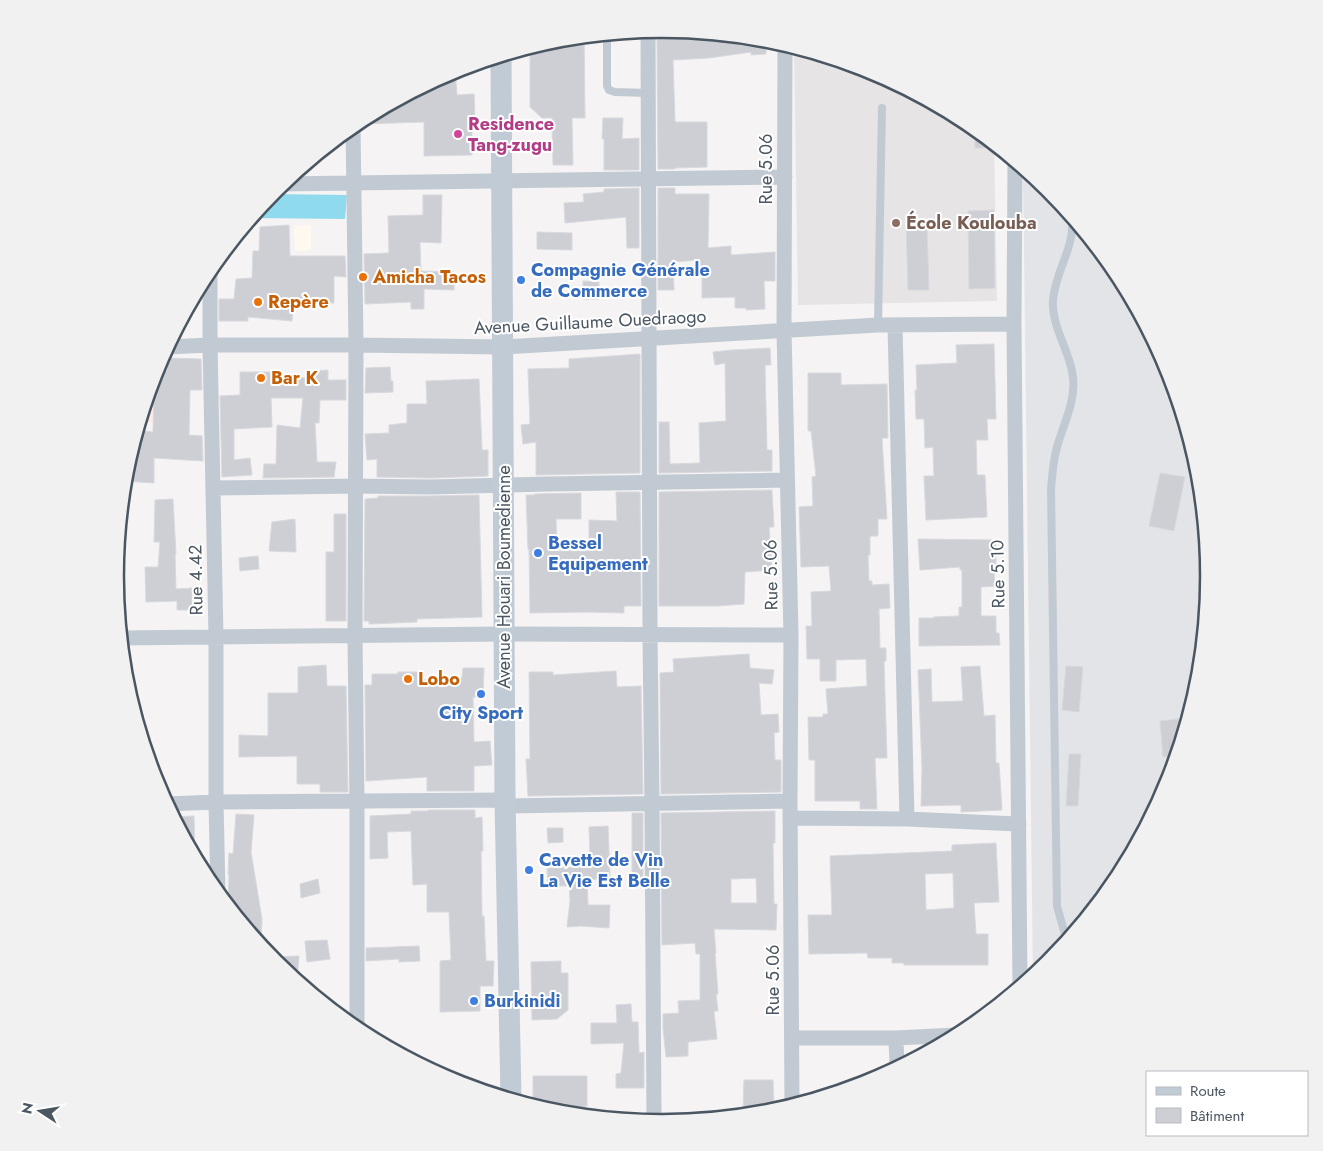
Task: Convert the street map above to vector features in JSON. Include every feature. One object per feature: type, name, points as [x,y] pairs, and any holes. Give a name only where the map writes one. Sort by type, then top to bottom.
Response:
[{"type":"main road","name":"Avenue Houari Boumedienne","points":[[501,62],[505,802],[511,1092]]},
{"type":"street","points":[[648,38],[654,1114]]},
{"type":"street","name":"Rue 5.06","points":[[785,52],[784,330],[791,635],[792,1097]]},
{"type":"street","points":[[353,135],[356,345],[355,636],[358,802],[357,1019]]},
{"type":"street","name":"Rue 5.10","points":[[1015,170],[1014,324],[1020,976]]},
{"type":"street","points":[[293,184],[785,177]]},
{"type":"street","name":"Rue 4.42","points":[[210,283],[218,879]]},
{"type":"street","name":"Avenue Guillaume Ouedraogo","points":[[175,347],[356,345],[503,347],[878,325],[1014,324]]},
{"type":"street","points":[[895,325],[907,819]]},
{"type":"street","points":[[213,488],[430,487],[787,480]]},
{"type":"street","points":[[127,638],[504,634],[791,635]]},
{"type":"street","points":[[175,804],[505,802],[652,804],[790,801]]},
{"type":"street","points":[[790,818],[907,819],[1019,824]]},
{"type":"street","points":[[792,1038],[896,1038],[939,1036]]},
{"type":"street","points":[[896,1038],[897,1059]]},
{"type":"lane","points":[[607,41],[607,86],[609,90],[615,92],[648,92]]},
{"type":"lane","points":[[878,325],[882,108]]},
{"type":"lane","points":[[1064,932],[1058,906],[1051,489],[1056,451],[1073,394],[1073,376],[1055,323],[1052,303],[1054,287],[1072,229]]},
{"type":"shaded area","name":"École Koulouba","points":[[794,54],[867,78],[899,93],[960,128],[994,153],[997,301],[798,305]]},
{"type":"shaded area","points":[[1023,178],[1066,221],[1109,277],[1127,306],[1159,370],[1181,436],[1189,471],[1195,505],[1200,576],[1195,646],[1189,680],[1181,715],[1159,781],[1127,845],[1109,874],[1066,930],[1033,964]]},
{"type":"shaded area","points":[[311,225],[311,250],[295,251],[294,226]]},
{"type":"shaded area","points":[[153,400],[153,422],[146,422]]},
{"type":"water","points":[[282,194],[347,195],[345,219],[260,218]]},
{"type":"building","points":[[657,38],[732,42],[766,48],[766,54],[751,55],[751,52],[709,58],[673,60],[675,122],[707,122],[707,167],[658,169]]},
{"type":"building","points":[[584,43],[585,118],[572,118],[573,165],[553,165],[552,118],[542,118],[530,107],[530,54]]},
{"type":"building","points":[[456,78],[457,95],[474,94],[475,120],[472,120],[472,155],[424,156],[424,122],[370,124],[424,93]]},
{"type":"building","points":[[603,118],[623,118],[622,139],[639,138],[639,170],[604,170]]},
{"type":"building","points":[[975,139],[988,148],[975,148]]},
{"type":"building","points":[[639,188],[639,248],[627,248],[626,217],[565,223],[564,203],[584,202],[583,194],[604,192],[604,189]]},
{"type":"building","points":[[658,188],[675,188],[675,194],[709,194],[708,248],[731,246],[731,255],[775,252],[775,281],[764,281],[765,309],[746,310],[746,308],[735,308],[735,297],[702,298],[700,260],[673,262],[674,290],[658,290]]},
{"type":"building","points":[[423,195],[442,195],[441,243],[420,242],[421,271],[454,272],[454,290],[424,289],[424,309],[411,309],[411,302],[365,304],[364,254],[389,253],[388,216],[423,215]]},
{"type":"building","points":[[994,210],[995,288],[969,289],[968,211]]},
{"type":"building","points":[[906,223],[927,223],[929,290],[908,290]]},
{"type":"building","points":[[289,225],[290,256],[345,256],[346,277],[334,276],[334,303],[293,303],[292,321],[248,317],[248,321],[219,321],[219,299],[234,299],[236,279],[252,278],[253,251],[259,251],[260,227]]},
{"type":"building","points":[[537,232],[572,233],[572,250],[537,249]]},
{"type":"building","points":[[583,281],[599,282],[599,299],[583,299]]},
{"type":"building","points":[[994,344],[996,419],[987,419],[988,440],[976,440],[977,475],[985,475],[987,517],[926,520],[924,476],[934,476],[933,447],[925,448],[924,419],[916,419],[916,365],[957,363],[956,345]]},
{"type":"building","points":[[770,348],[771,365],[765,365],[767,450],[772,450],[772,471],[659,473],[659,422],[669,422],[670,464],[700,463],[699,423],[726,421],[725,363],[715,365],[713,352]]},
{"type":"building","points":[[640,354],[640,473],[536,475],[536,442],[523,444],[521,425],[530,424],[528,369],[569,368],[569,359]]},
{"type":"building","points":[[170,358],[201,359],[202,390],[190,390],[189,435],[202,436],[203,461],[154,458],[154,483],[132,482],[144,431],[153,432],[154,398],[164,371],[167,371]]},
{"type":"building","points":[[390,367],[393,392],[365,393],[366,368]]},
{"type":"building","points":[[328,370],[328,380],[346,380],[346,400],[320,400],[319,423],[315,423],[317,462],[336,462],[334,477],[263,478],[264,464],[276,464],[277,425],[300,428],[303,398],[271,398],[272,427],[234,429],[234,460],[250,458],[252,475],[222,477],[220,396],[240,395],[240,372],[279,372],[281,377],[310,378],[310,371]]},
{"type":"building","points":[[808,373],[841,373],[841,385],[887,384],[888,438],[882,438],[887,519],[878,519],[878,536],[870,536],[870,555],[868,555],[869,581],[872,581],[872,585],[889,584],[890,608],[879,609],[880,648],[886,648],[886,661],[884,661],[887,758],[875,758],[877,809],[860,809],[860,801],[815,801],[815,760],[809,760],[808,717],[823,717],[823,714],[828,714],[826,689],[867,686],[866,659],[836,660],[836,681],[820,681],[820,659],[807,659],[806,626],[812,626],[811,592],[831,591],[829,566],[801,567],[799,507],[813,506],[812,477],[816,476],[811,431],[808,431]]},
{"type":"building","points":[[479,379],[482,450],[488,450],[488,476],[377,477],[377,459],[367,460],[365,434],[389,433],[389,425],[407,423],[407,404],[427,404],[426,381]]},
{"type":"building","points":[[1160,473],[1185,477],[1174,531],[1149,526]]},
{"type":"building","points":[[772,490],[774,527],[769,527],[772,570],[745,572],[744,604],[659,606],[659,492]]},
{"type":"building","points":[[616,492],[640,492],[641,606],[624,606],[624,613],[530,613],[526,495],[581,493],[581,519],[556,519],[557,551],[589,551],[589,520],[617,521]]},
{"type":"building","points":[[479,495],[482,617],[417,619],[417,622],[369,624],[369,621],[364,621],[365,499],[378,498],[378,496]]},
{"type":"building","points":[[173,499],[176,589],[192,588],[192,610],[177,610],[177,601],[146,602],[145,567],[158,567],[160,542],[154,542],[155,500]]},
{"type":"building","points":[[334,514],[346,514],[346,621],[326,621],[326,552],[334,552]]},
{"type":"building","points":[[295,519],[296,552],[269,551],[272,522]]},
{"type":"building","points":[[918,539],[996,540],[995,586],[981,587],[981,616],[996,616],[996,633],[999,633],[1000,645],[919,646],[919,618],[959,616],[959,607],[962,607],[962,570],[960,570],[960,567],[920,570]]},
{"type":"building","points":[[258,556],[259,569],[240,571],[239,558]]},
{"type":"building","points":[[749,654],[750,668],[774,670],[772,684],[759,683],[761,715],[778,714],[779,732],[774,733],[775,760],[781,760],[781,792],[661,794],[660,673],[674,672],[673,659]]},
{"type":"building","points":[[326,665],[327,686],[346,686],[348,792],[320,792],[320,784],[297,784],[297,756],[239,757],[239,735],[268,736],[268,693],[298,693],[298,667]]},
{"type":"building","points":[[980,666],[984,716],[995,715],[996,763],[999,763],[1002,810],[961,812],[961,805],[921,806],[922,768],[918,670],[931,669],[932,702],[963,701],[961,667]]},
{"type":"building","points":[[1066,666],[1083,667],[1079,712],[1062,710]]},
{"type":"building","points":[[463,668],[484,668],[483,697],[473,697],[474,742],[490,741],[492,765],[474,766],[474,791],[427,791],[427,777],[366,781],[365,685],[372,685],[372,674],[423,672],[423,680],[462,678]]},
{"type":"building","points":[[616,671],[617,687],[641,686],[643,794],[528,796],[526,759],[530,759],[529,672],[553,672],[553,675]]},
{"type":"building","points":[[1180,719],[1168,756],[1163,757],[1160,721]]},
{"type":"building","points":[[1069,754],[1081,754],[1078,806],[1066,806]]},
{"type":"building","points":[[475,810],[475,818],[482,817],[482,916],[484,916],[486,961],[494,961],[493,986],[480,986],[480,1011],[440,1012],[440,961],[451,960],[449,912],[427,912],[427,884],[413,885],[411,831],[387,832],[388,858],[370,859],[370,816],[411,814],[411,811]]},
{"type":"building","points":[[775,811],[775,843],[773,843],[774,904],[777,904],[776,930],[714,929],[718,1011],[714,1011],[717,1039],[688,1042],[688,1056],[666,1057],[663,1014],[679,1013],[678,1001],[700,1000],[700,954],[696,954],[695,943],[662,945],[661,813]],"holes":[[[756,878],[757,903],[731,903],[731,879]]]},
{"type":"building","points":[[632,813],[643,813],[643,880],[632,880]]},
{"type":"building","points":[[236,814],[254,815],[251,852],[262,919],[261,935],[228,894],[229,853],[233,854]]},
{"type":"building","points":[[194,816],[195,842],[181,817]]},
{"type":"building","points":[[608,826],[610,878],[587,880],[588,905],[610,905],[609,928],[567,927],[570,901],[569,886],[548,886],[547,868],[589,867],[589,827]]},
{"type":"building","points":[[547,828],[563,828],[563,842],[548,843]]},
{"type":"building","points":[[996,843],[999,902],[974,903],[976,934],[988,934],[988,965],[904,965],[904,963],[892,963],[892,958],[868,958],[867,953],[809,954],[808,915],[832,915],[830,856],[952,851],[952,845]],"holes":[[[953,873],[954,908],[926,910],[925,874]]]},
{"type":"building","points":[[318,879],[320,893],[301,898],[300,884]]},
{"type":"building","points":[[327,940],[330,959],[307,962],[305,941]]},
{"type":"building","points":[[419,946],[420,961],[399,962],[399,959],[366,961],[366,948]]},
{"type":"building","points":[[299,956],[298,971],[282,957]]},
{"type":"building","points":[[561,961],[561,973],[568,973],[568,1010],[557,1019],[532,1020],[531,962]]},
{"type":"building","points":[[631,1004],[632,1022],[638,1022],[639,1053],[644,1052],[644,1088],[616,1088],[616,1074],[621,1073],[624,1043],[591,1044],[591,1023],[617,1023],[616,1005]]},
{"type":"building","points":[[533,1076],[587,1076],[587,1106],[585,1108],[533,1098]]},
{"type":"building","points":[[744,1080],[773,1080],[774,1101],[743,1107]]},
{"type":"place","name":"Residence Tang-zugu","points":[[458,134]]},
{"type":"place","name":"École Koulouba","points":[[896,223]]},
{"type":"place","name":"Amicha Tacos","points":[[363,277]]},
{"type":"place","name":"Compagnie Générale de Commerce","points":[[521,280]]},
{"type":"place","name":"Repère","points":[[258,302]]},
{"type":"place","name":"Bar K","points":[[261,378]]},
{"type":"place","name":"Bessel Equipement","points":[[538,553]]},
{"type":"place","name":"Lobo","points":[[408,679]]},
{"type":"place","name":"City Sport","points":[[481,694]]},
{"type":"place","name":"Cavette de Vin La Vie Est Belle","points":[[529,870]]},
{"type":"place","name":"Burkinidi","points":[[474,1001]]}]
